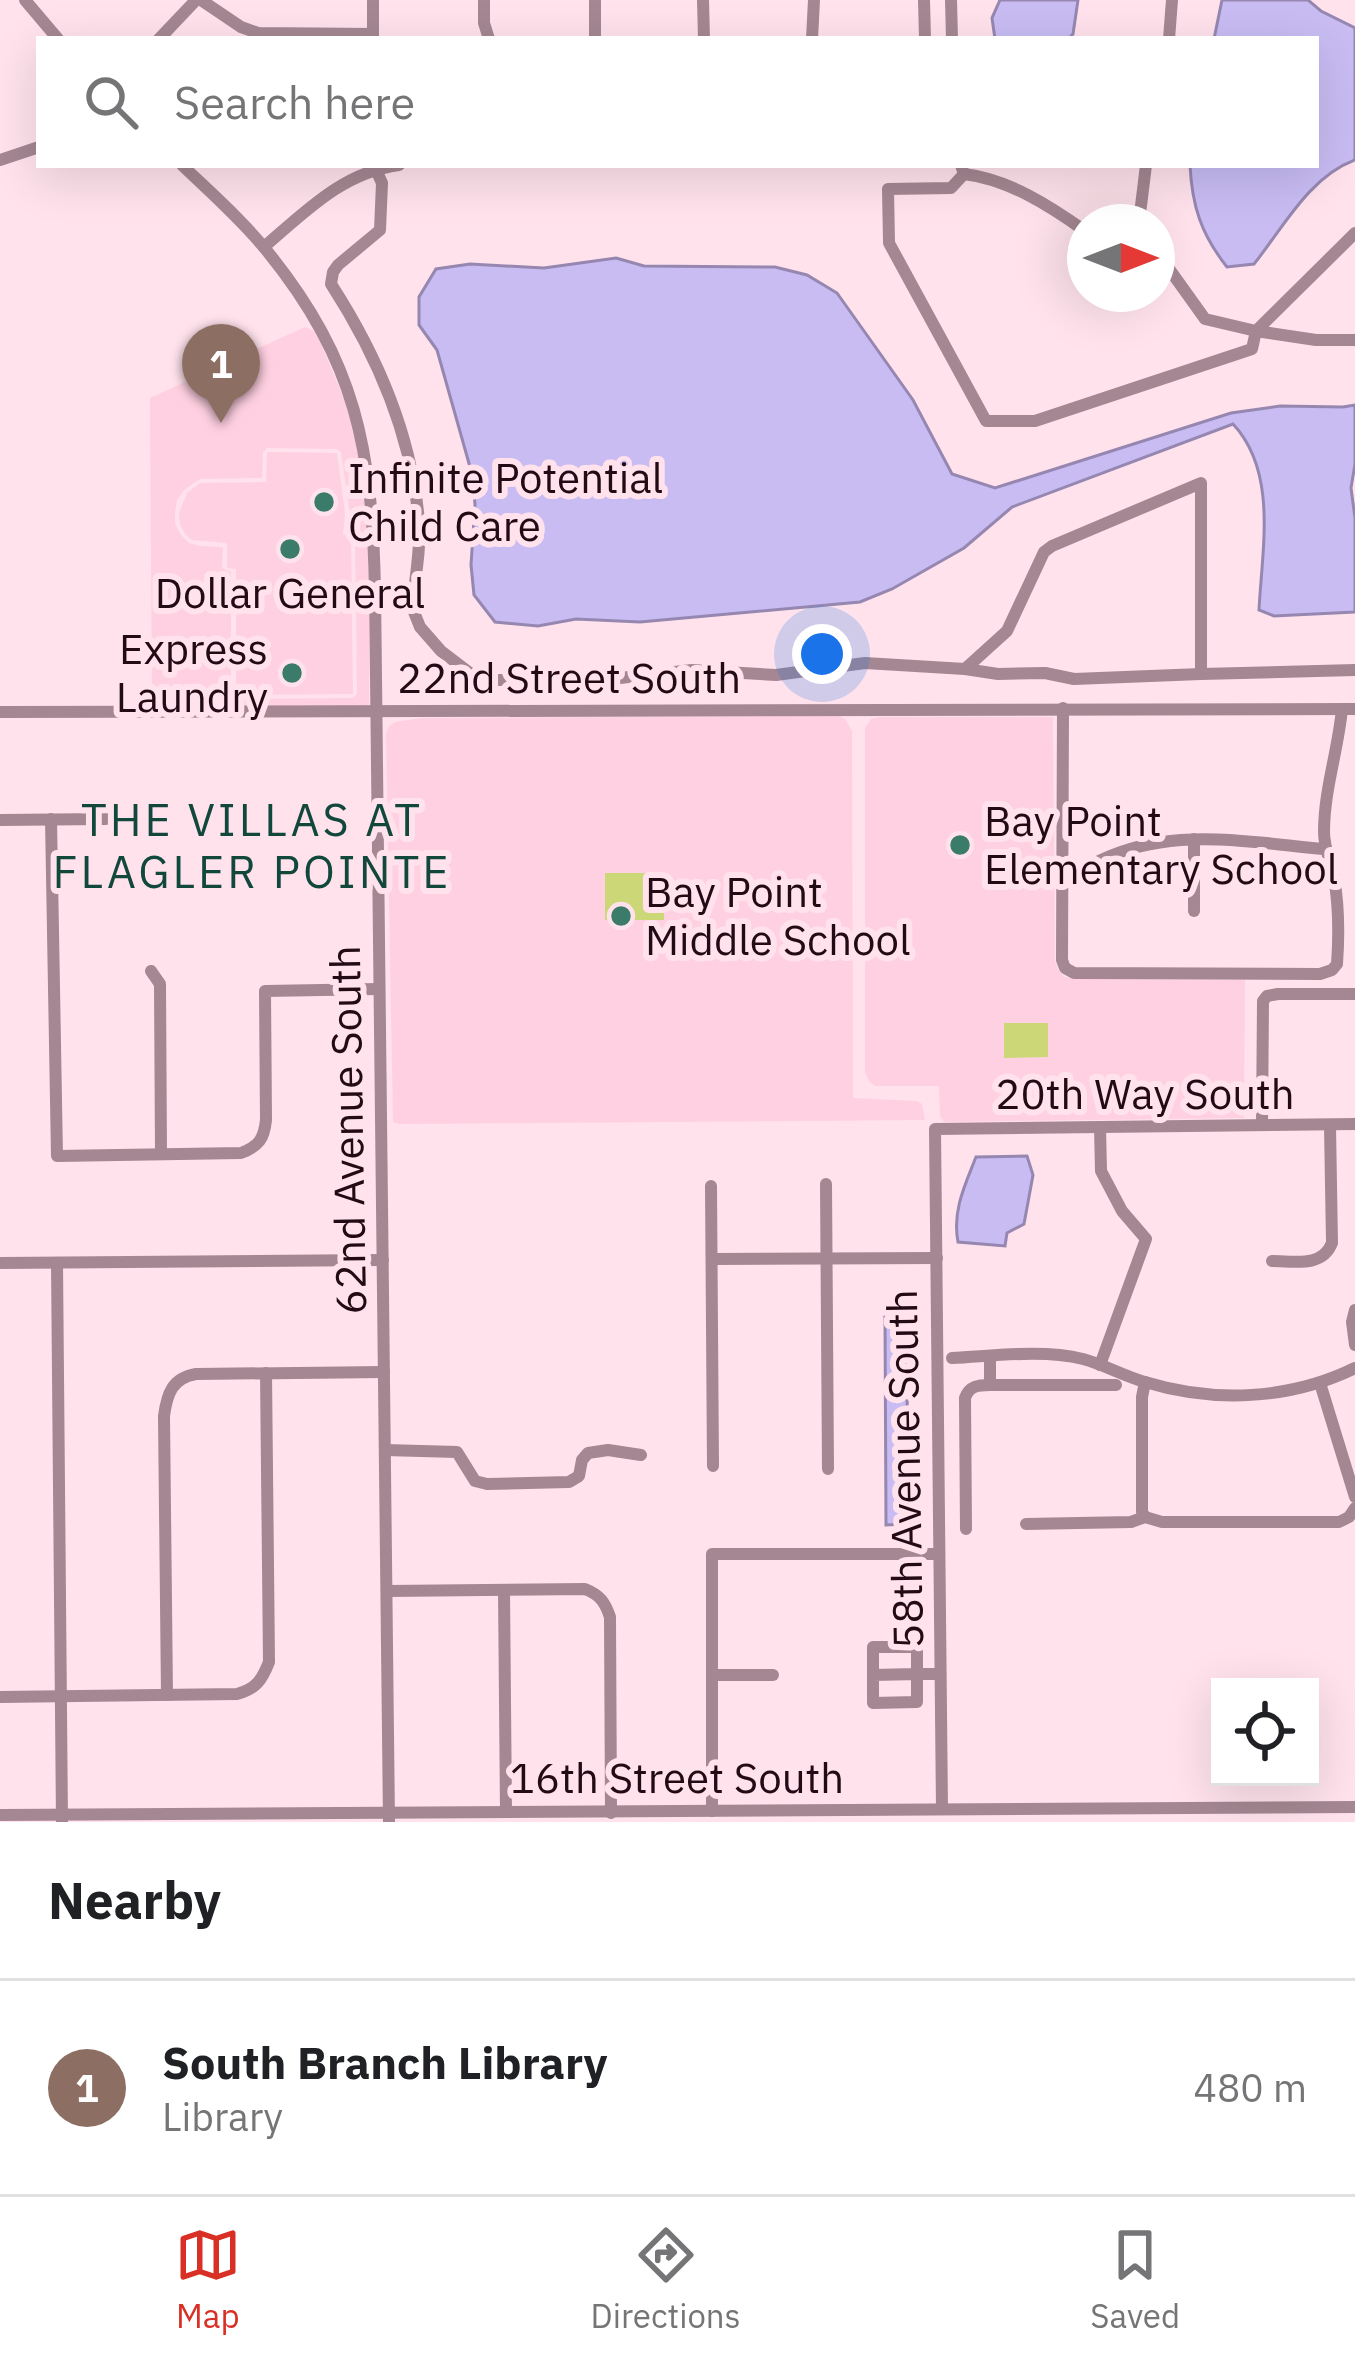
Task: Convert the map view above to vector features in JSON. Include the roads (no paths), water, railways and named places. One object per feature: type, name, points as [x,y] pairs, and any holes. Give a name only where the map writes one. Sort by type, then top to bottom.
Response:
[{"type":"street","points":[[25,0],[55,36]]},
{"type":"street","points":[[162,36],[198,0],[258,33],[344,36]]},
{"type":"street","points":[[373,0],[373,36]]},
{"type":"street","points":[[484,0],[488,36]]},
{"type":"street","points":[[595,0],[595,36]]},
{"type":"street","points":[[704,0],[704,36]]},
{"type":"street","points":[[812,36],[814,0]]},
{"type":"street","points":[[924,0],[925,36]]},
{"type":"street","points":[[951,0],[952,36]]},
{"type":"street","points":[[1169,36],[1172,0]]},
{"type":"street","points":[[0,160],[36,148]]},
{"type":"street","name":"62nd Avenue South","points":[[185,168],[264,247],[320,328],[360,427],[372,502],[389,1817]]},
{"type":"street","points":[[264,247],[326,194],[352,177],[381,168]]},
{"type":"street","points":[[384,168],[380,230],[338,265],[331,284],[363,338],[408,456],[419,526],[412,607],[420,627],[441,651],[479,680],[602,680],[692,670],[776,675],[866,663],[1074,679],[1355,670]]},
{"type":"street","points":[[1141,204],[1146,168]]},
{"type":"street","points":[[1067,218],[1044,202],[963,169],[951,188],[888,189],[889,243],[986,422],[1034,421],[1252,349],[1256,331],[1355,233]]},
{"type":"street","points":[[1175,277],[1205,319],[1316,340],[1355,340]]},
{"type":"street","points":[[965,669],[1007,631],[1043,552],[1201,483],[1201,674]]},
{"type":"street","points":[[1063,709],[1065,968],[1073,973],[1320,974],[1337,964],[1337,913],[1332,869],[1324,849],[1325,806],[1349,709]]},
{"type":"street","name":"22nd Street South","points":[[0,712],[1349,709]]},
{"type":"street","points":[[51,819],[57,1156],[241,1153],[255,1148],[265,1136],[265,991],[379,989]]},
{"type":"street","points":[[0,820],[106,819]]},
{"type":"street","points":[[1195,839],[1195,911]]},
{"type":"street","points":[[1062,880],[1120,852],[1168,841],[1258,842],[1324,849]]},
{"type":"street","points":[[1337,913],[1355,913]]},
{"type":"street","points":[[1337,933],[1355,932]]},
{"type":"street","points":[[152,971],[160,984],[161,1154]]},
{"type":"street","points":[[1262,1125],[1263,1001],[1278,994],[1355,994]]},
{"type":"street","name":"20th Way South","points":[[934,1129],[1355,1124]]},
{"type":"street","points":[[1272,1261],[1312,1261],[1328,1252],[1332,1243],[1330,1126]]},
{"type":"street","points":[[1100,1127],[1101,1171],[1145,1239],[1100,1365]]},
{"type":"street","name":"58th Avenue South","points":[[934,1129],[942,1809]]},
{"type":"street","points":[[826,1184],[828,1469]]},
{"type":"street","points":[[711,1186],[713,1466]]},
{"type":"street","points":[[712,1258],[937,1258]]},
{"type":"street","points":[[0,1263],[383,1260]]},
{"type":"street","points":[[57,1263],[62,1818]]},
{"type":"street","points":[[1355,1310],[1355,1345]]},
{"type":"street","points":[[990,1356],[990,1385]]},
{"type":"street","points":[[952,1358],[1061,1356],[1193,1393],[1266,1395],[1320,1383],[1355,1368]]},
{"type":"street","points":[[167,1695],[164,1416],[174,1384],[196,1374],[384,1372]]},
{"type":"street","points":[[0,1697],[237,1694],[262,1680],[269,1662],[266,1373]]},
{"type":"street","points":[[1145,1382],[1145,1516],[1162,1522],[1340,1522],[1352,1512]]},
{"type":"street","points":[[1320,1383],[1355,1498]]},
{"type":"street","points":[[966,1529],[964,1398],[968,1390],[990,1385],[1116,1385]]},
{"type":"street","points":[[386,1450],[457,1453],[475,1481],[487,1484],[569,1482],[579,1476],[588,1453],[608,1450],[641,1455]]},
{"type":"street","points":[[1026,1524],[1131,1522],[1145,1516]]},
{"type":"street","points":[[712,1811],[712,1554],[939,1554]]},
{"type":"street","points":[[386,1592],[585,1589],[596,1594],[610,1617],[611,1813]]},
{"type":"street","points":[[504,1590],[506,1812]]},
{"type":"street","points":[[873,1647],[917,1647],[917,1674],[917,1702],[873,1702],[873,1647]]},
{"type":"street","points":[[873,1675],[940,1674]]},
{"type":"street","points":[[712,1675],[773,1675]]},
{"type":"street","name":"16th Street South","points":[[0,1815],[389,1817],[506,1812],[1355,1807]]},
{"type":"place","name":"South Branch Library","points":[[221,423]]},
{"type":"place","name":"Infinite Potential Child Care","points":[[324,502]]},
{"type":"place","name":"Dollar General","points":[[290,549]]},
{"type":"place","name":"Express Laundry","points":[[292,673]]},
{"type":"place","name":"Bay Point Elementary School","points":[[960,845]]},
{"type":"place","name":"Bay Point Middle School","points":[[621,916]]},
{"type":"district","name":"THE VILLAS AT FLAGLER POINTE","points":[[252,846]]}]
